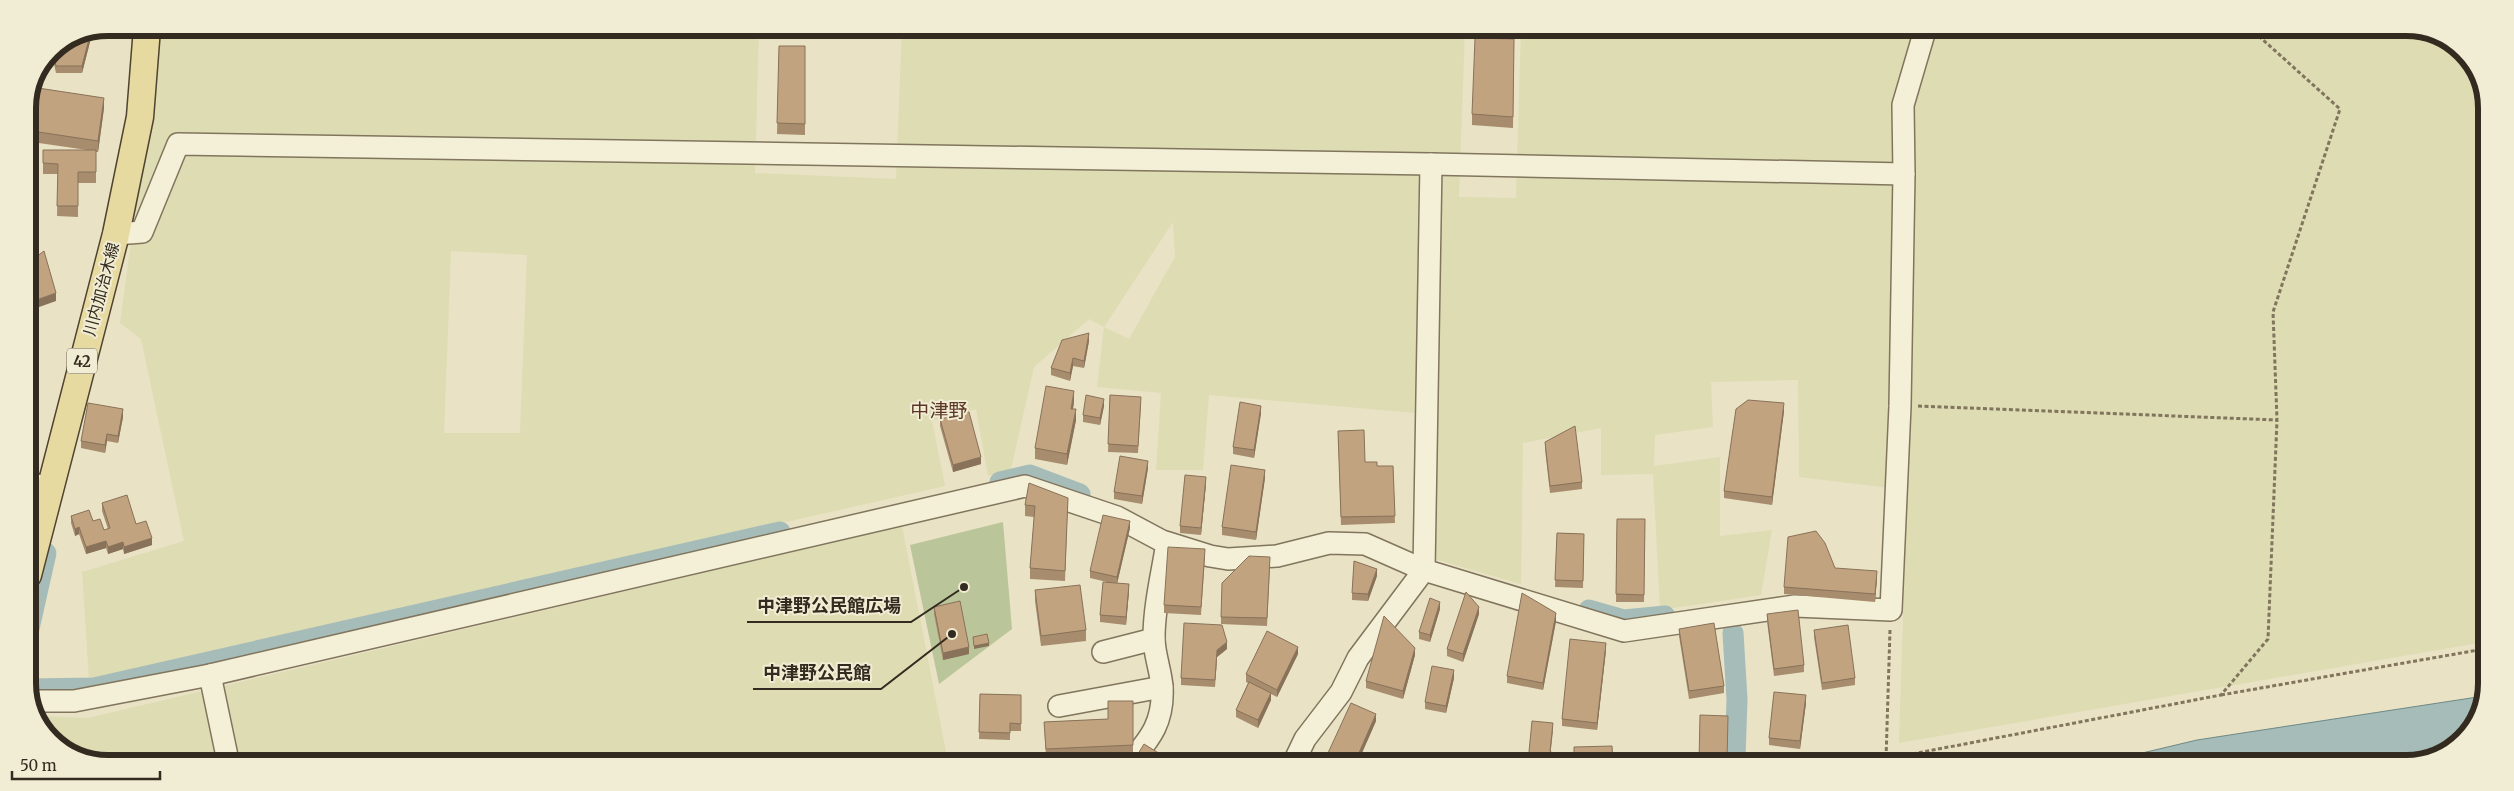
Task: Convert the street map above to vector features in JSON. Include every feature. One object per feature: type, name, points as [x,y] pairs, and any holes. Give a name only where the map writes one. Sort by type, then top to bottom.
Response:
[{"type":"main road","name":"川内加治木線","points":[[36,504],[38,486],[116,234],[140,116],[146,36]]},
{"type":"street","points":[[39,701],[74,701],[210,675],[1025,486],[1116,517],[1167,543],[1228,559],[1277,556],[1329,543],[1365,544],[1424,570],[1624,631],[1795,606],[1891,610],[1900,406],[1904,174],[1903,105],[1923,36]]},
{"type":"street","points":[[116,234],[142,232],[178,144],[1431,164],[1904,174]]},
{"type":"street","points":[[1297,755],[1305,739],[1341,692],[1358,658],[1424,570],[1431,164]]},
{"type":"street","points":[[1135,755],[1158,725],[1162,687],[1154,639],[1157,601],[1167,543]]},
{"type":"street","points":[[1103,652],[1154,639]]},
{"type":"street","points":[[210,675],[227,755]]},
{"type":"street","points":[[1059,706],[1162,687]]},
{"type":"path","points":[[2221,695],[2268,639],[2277,420],[2273,312],[2340,108],[2259,36]]},
{"type":"path","points":[[1900,406],[2277,420]]},
{"type":"path","points":[[1886,755],[1891,610]]},
{"type":"path","points":[[1907,755],[2221,695],[2478,650]]},
{"type":"green space","points":[[159,36],[759,36],[755,173],[896,179],[902,36],[1465,36],[1459,197],[1516,198],[1521,36],[2415,37],[2446,48],[2463,64],[2472,81],[2478,103],[2478,643],[1899,743],[1907,490],[1799,477],[1798,380],[1711,382],[1713,427],[1655,435],[1654,466],[1720,457],[1720,536],[1772,530],[1761,595],[1660,610],[1653,474],[1601,475],[1601,428],[1523,443],[1521,584],[1434,559],[1438,415],[1209,395],[1203,470],[1156,470],[1161,393],[1097,387],[1104,327],[1089,319],[1034,367],[1011,469],[988,476],[976,409],[932,421],[945,486],[89,680],[82,572],[184,541],[141,339],[120,323]],"holes":[[[1173,222],[1175,257],[1129,339],[1104,327]],[[451,251],[527,255],[520,433],[444,433]]]},
{"type":"green space","points":[[1003,522],[1012,629],[939,684],[910,545]]},
{"type":"green space","points":[[902,526],[947,755],[108,755],[90,752],[72,745],[54,730],[45,716],[88,718]]},
{"type":"water","points":[[2476,697],[2466,723],[2457,734],[2438,747],[2420,753],[2406,755],[2134,755],[2197,740]]},
{"type":"building","points":[[1475,38],[1514,39],[1513,117],[1472,114]]},
{"type":"building","points":[[89,40],[82,66],[56,66],[55,60],[68,48]]},
{"type":"building","points":[[779,46],[805,46],[805,124],[777,123]]},
{"type":"building","points":[[40,88],[104,98],[98,141],[36,132],[36,108]]},
{"type":"building","points":[[43,150],[96,150],[96,172],[78,172],[78,206],[57,206],[58,164],[43,163]]},
{"type":"building","points":[[44,251],[56,293],[36,300],[36,257]]},
{"type":"building","points":[[1089,333],[1084,361],[1073,358],[1070,373],[1051,368],[1062,340]]},
{"type":"building","points":[[1046,386],[1074,391],[1071,409],[1076,409],[1067,454],[1035,448]]},
{"type":"building","points":[[1086,395],[1104,399],[1100,418],[1083,415]]},
{"type":"building","points":[[1110,395],[1141,397],[1138,446],[1108,444]]},
{"type":"building","points":[[1748,400],[1784,403],[1772,497],[1724,491],[1736,409]]},
{"type":"building","points":[[1240,402],[1261,406],[1254,450],[1233,447]]},
{"type":"building","points":[[88,403],[123,409],[118,436],[107,434],[105,445],[81,441]]},
{"type":"building","points":[[969,412],[981,457],[953,465],[940,419]]},
{"type":"building","points":[[1575,426],[1582,482],[1550,486],[1545,442]]},
{"type":"building","points":[[1364,430],[1365,462],[1377,462],[1377,466],[1393,466],[1395,516],[1341,517],[1338,431]]},
{"type":"building","points":[[1120,456],[1148,461],[1142,496],[1114,492]]},
{"type":"building","points":[[1231,465],[1265,470],[1256,532],[1222,527]]},
{"type":"building","points":[[1185,475],[1206,477],[1201,528],[1180,526]]},
{"type":"building","points":[[1029,483],[1068,498],[1065,571],[1030,568],[1035,506],[1025,505]]},
{"type":"building","points":[[127,495],[136,524],[146,521],[152,538],[124,547],[123,542],[108,547],[106,541],[86,547],[79,527],[75,529],[71,516],[89,510],[93,521],[100,519],[104,530],[110,528],[102,503]]},
{"type":"building","points":[[1103,515],[1130,521],[1117,577],[1090,571]]},
{"type":"building","points":[[1617,519],[1645,519],[1644,595],[1616,594]]},
{"type":"building","points":[[1816,531],[1825,543],[1835,568],[1877,571],[1875,594],[1784,587],[1788,537]]},
{"type":"building","points":[[1557,533],[1584,534],[1583,581],[1555,580]]},
{"type":"building","points":[[1168,547],[1205,549],[1201,607],[1164,605]]},
{"type":"building","points":[[1249,556],[1270,557],[1267,618],[1221,617],[1222,583]]},
{"type":"building","points":[[1354,561],[1377,569],[1368,594],[1352,593]]},
{"type":"building","points":[[1103,582],[1129,584],[1126,617],[1100,615]]},
{"type":"building","points":[[1080,585],[1086,630],[1041,636],[1035,590]]},
{"type":"building","points":[[1466,592],[1479,607],[1463,654],[1447,649]]},
{"type":"building","points":[[1522,593],[1556,613],[1543,683],[1507,676]]},
{"type":"building","points":[[1430,598],[1440,602],[1430,635],[1419,632]]},
{"type":"building","points":[[960,601],[969,647],[943,653],[934,607]]},
{"type":"building","points":[[1798,610],[1804,665],[1774,669],[1767,614]]},
{"type":"building","points":[[1384,616],[1415,648],[1403,691],[1366,681]]},
{"type":"building","points":[[1184,623],[1222,625],[1227,642],[1217,650],[1215,680],[1181,678]]},
{"type":"building","points":[[1714,623],[1724,686],[1689,691],[1679,629]]},
{"type":"building","points":[[1848,625],[1855,678],[1822,683],[1814,630]]},
{"type":"building","points":[[1267,631],[1298,647],[1277,690],[1246,674]]},
{"type":"building","points":[[987,634],[989,643],[974,646],[973,637]]},
{"type":"building","points":[[1570,639],[1606,643],[1597,723],[1562,719]]},
{"type":"building","points":[[1432,666],[1454,670],[1446,706],[1425,702]]},
{"type":"building","points":[[1249,682],[1271,693],[1258,720],[1236,710]]},
{"type":"building","points":[[1774,692],[1806,695],[1800,741],[1769,738]]},
{"type":"building","points":[[980,694],[1021,695],[1021,724],[1010,723],[1010,733],[979,732]]},
{"type":"building","points":[[1108,701],[1133,701],[1133,745],[1046,749],[1044,722],[1108,719]]},
{"type":"building","points":[[1351,703],[1376,714],[1358,755],[1330,755],[1328,753]]},
{"type":"building","points":[[1700,715],[1728,716],[1727,755],[1699,755]]},
{"type":"building","points":[[1532,721],[1553,723],[1550,751],[1555,755],[1529,755]]},
{"type":"building","points":[[1144,744],[1162,755],[1137,755]]},
{"type":"building","points":[[1612,746],[1613,755],[1574,755],[1574,747]]},
{"type":"waterway","points":[[1000,482],[1030,475],[1080,494]]},
{"type":"waterway","points":[[36,689],[94,688],[780,532]]},
{"type":"waterway","points":[[36,597],[46,553]]},
{"type":"waterway","points":[[1589,610],[1624,620],[1665,616]]},
{"type":"waterway","points":[[1733,633],[1737,699],[1735,755]]},
{"type":"place","name":"中津野公民館広場","points":[[964,587]]},
{"type":"place","name":"中津野公民館","points":[[952,634]]},
{"type":"district","name":"中津野","points":[[939,410]]}]
